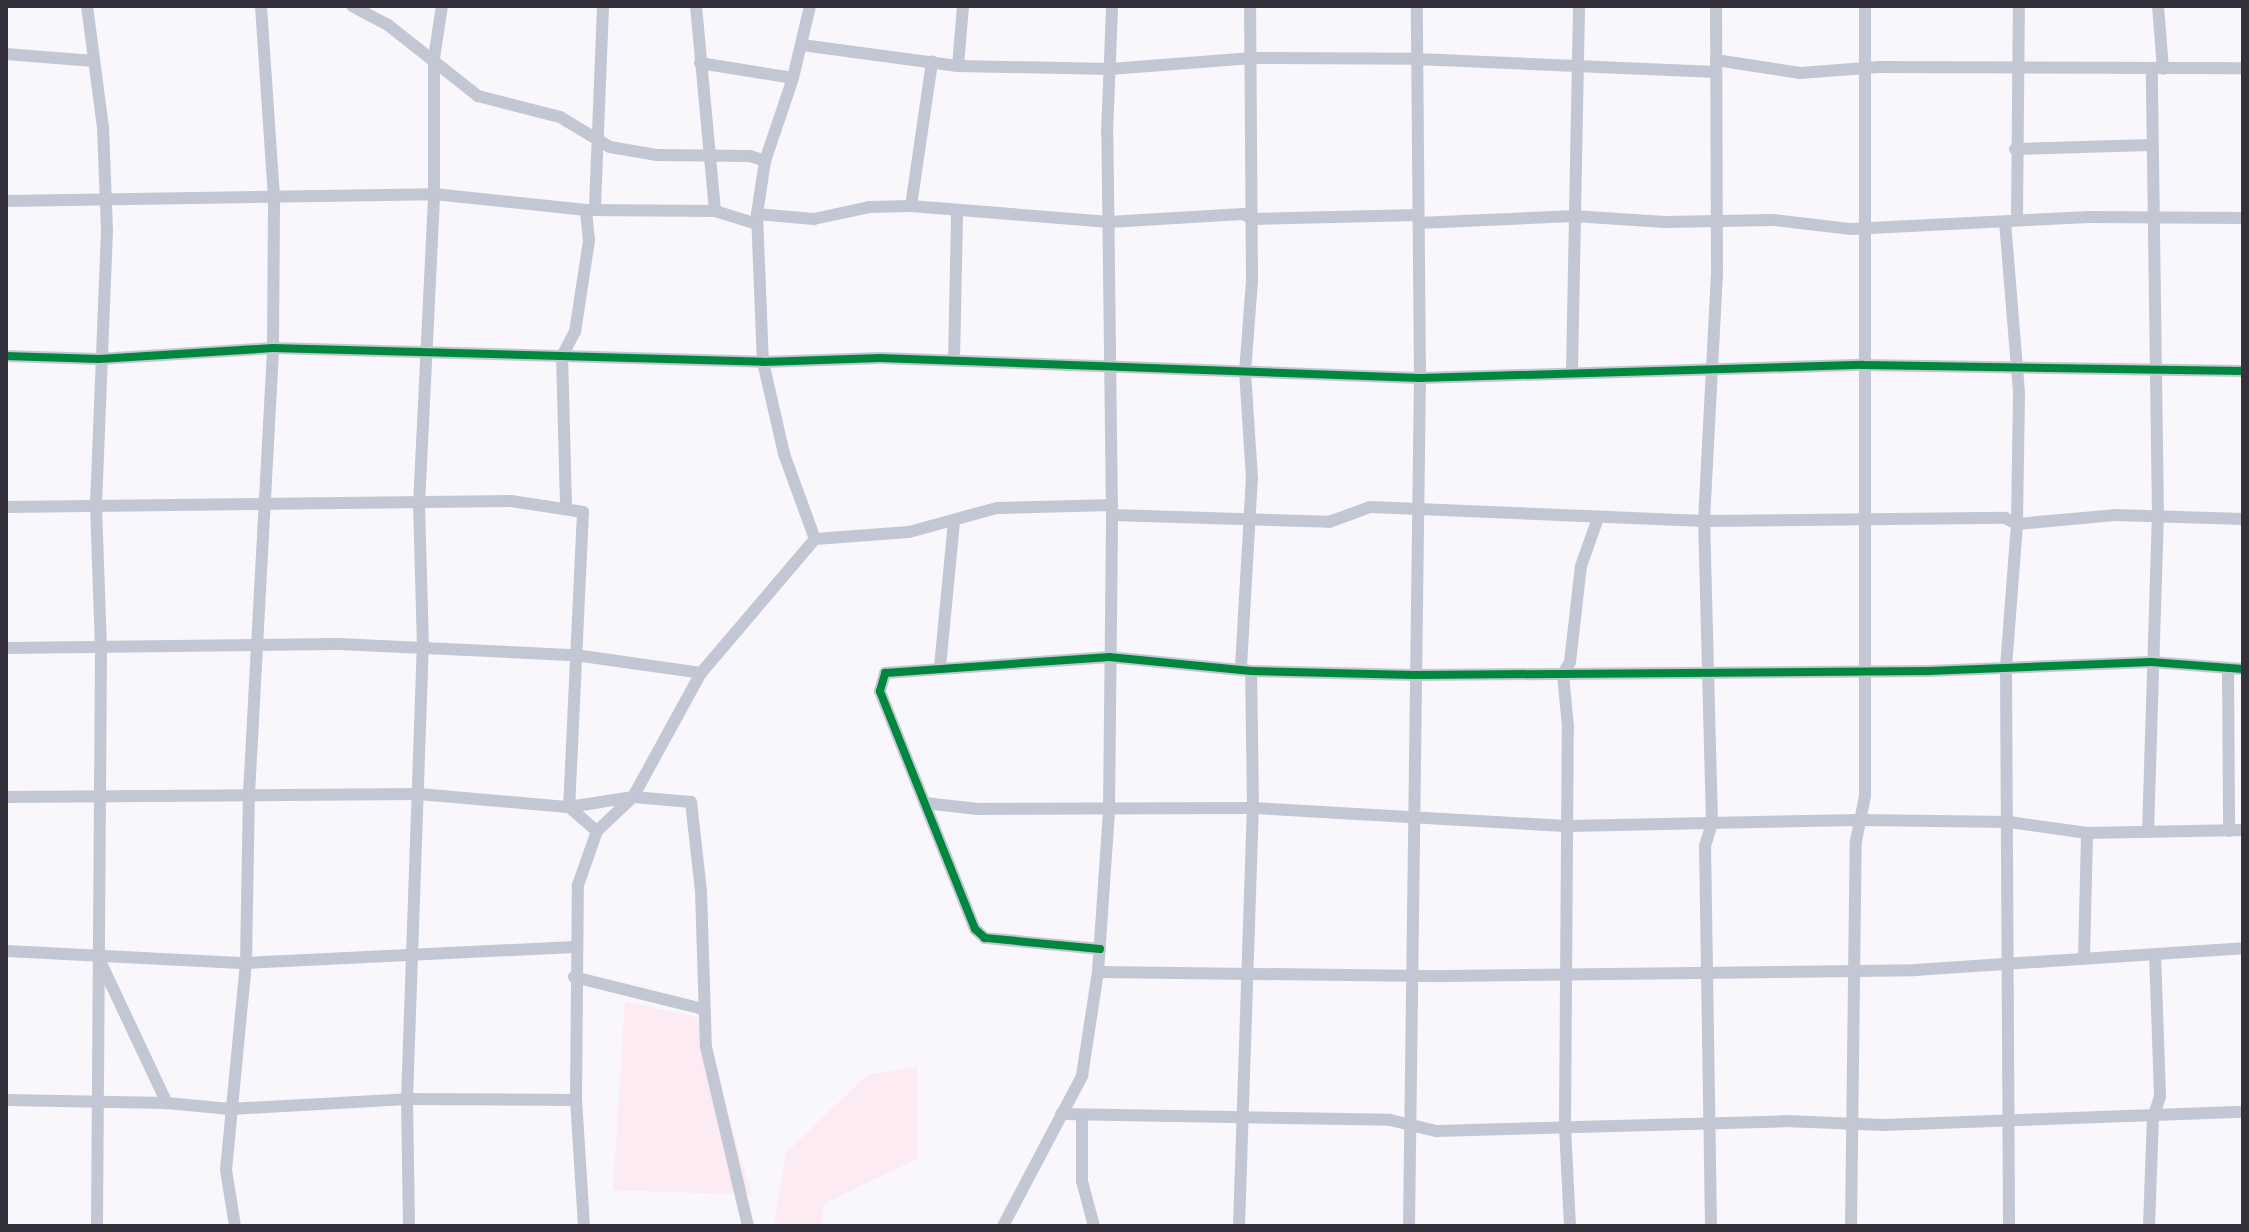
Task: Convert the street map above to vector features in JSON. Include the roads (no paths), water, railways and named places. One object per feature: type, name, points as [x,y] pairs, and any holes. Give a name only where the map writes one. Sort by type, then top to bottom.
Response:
[{"type":"street","points":[[87,6],[105,200],[107,279],[99,359],[96,506],[101,651],[97,1226]]},
{"type":"street","points":[[235,1226],[226,1170],[246,963],[249,794],[273,348],[274,197],[261,6]]},
{"type":"street","points":[[352,6],[434,58],[478,96],[560,117],[598,142],[657,155],[709,158],[750,156],[765,161]]},
{"type":"street","points":[[409,1226],[407,1099],[423,647],[419,505],[434,194],[434,58],[442,6]]},
{"type":"street","points":[[566,506],[562,356],[577,318],[589,240],[598,142],[603,6]]},
{"type":"street","points":[[696,6],[715,211]]},
{"type":"street","points":[[810,6],[793,78],[765,161],[757,219],[763,362],[784,454],[815,539]]},
{"type":"street","points":[[958,66],[963,6]]},
{"type":"street","points":[[1003,1226],[1089,1054],[1098,972],[1109,810],[1112,510],[1108,367],[1112,6]]},
{"type":"street","points":[[1239,1226],[1245,1119],[1245,972],[1253,808],[1246,669],[1250,521],[1245,372],[1253,219],[1250,6]]},
{"type":"street","points":[[1409,1226],[1412,1127],[1410,819],[1420,378],[1417,6]]},
{"type":"street","points":[[1572,371],[1579,6]]},
{"type":"street","points":[[1711,1226],[1705,846],[1712,823],[1704,521],[1710,369],[1715,349],[1716,6]]},
{"type":"street","points":[[1851,1226],[1851,1125],[1868,518],[1861,226],[1868,70],[1865,6]]},
{"type":"street","points":[[2009,1226],[2006,666],[2017,524],[2019,365],[2011,221],[2021,69],[2019,6]]},
{"type":"street","points":[[2148,832],[2158,517],[2150,145],[2157,70],[2158,6]]},
{"type":"street","points":[[802,45],[958,66],[1110,69],[1253,58],[1417,59],[1578,67],[1716,66],[1800,73],[2243,68]]},
{"type":"street","points":[[6,54],[94,61]]},
{"type":"street","points":[[911,206],[932,62]]},
{"type":"street","points":[[700,63],[793,78]]},
{"type":"street","points":[[2015,149],[2150,145]]},
{"type":"street","points":[[6,201],[434,194],[590,208],[715,211],[757,219],[814,219],[869,207],[911,206],[1036,220],[1098,218],[1109,222],[1243,214],[1253,219],[1573,216],[1665,222],[1715,218],[1861,226],[2152,216],[2243,218]]},
{"type":"street","points":[[954,360],[957,212]]},
{"type":"street","points":[[6,356],[99,359],[273,348],[763,362],[954,360],[1420,378],[1572,371],[1863,365],[2019,365],[2156,373],[2243,371]]},
{"type":"street","points":[[6,507],[419,505],[511,501],[566,506],[583,512],[569,807]]},
{"type":"street","points":[[584,1226],[576,1100],[574,947],[578,885],[597,831],[633,797],[701,673],[815,539],[909,532],[997,508],[1112,510],[1250,521],[1329,522],[1370,507],[1576,513],[1598,518],[1704,521],[2005,518],[2017,524],[2158,517],[2243,519]]},
{"type":"street","points":[[1570,1226],[1565,1128],[1569,826],[1563,674],[1570,662],[1581,566],[1598,518]]},
{"type":"street","points":[[940,667],[954,522]]},
{"type":"street","points":[[6,648],[101,651],[259,643],[423,647],[575,655],[701,673]]},
{"type":"street","points":[[1100,949],[983,938],[975,929],[879,682],[885,673],[1109,657],[1246,669],[1414,675],[1706,673],[2006,666],[2085,668],[2151,662],[2243,669]]},
{"type":"street","points":[[2228,669],[2229,831]]},
{"type":"street","points":[[6,797],[419,794],[569,807],[633,797],[691,802],[701,891],[703,1009],[712,1081],[748,1226]]},
{"type":"street","points":[[925,803],[1109,810],[1253,808],[1569,826],[1860,820],[2009,822],[2087,833],[2243,830]]},
{"type":"street","points":[[569,807],[597,831]]},
{"type":"street","points":[[2084,958],[2087,833]]},
{"type":"street","points":[[6,951],[100,960],[246,963],[574,947]]},
{"type":"street","points":[[1098,972],[1708,974],[2009,965],[2243,948]]},
{"type":"street","points":[[2149,1226],[2153,1118],[2160,1096],[2155,955]]},
{"type":"street","points":[[100,960],[167,1103]]},
{"type":"street","points":[[574,977],[703,1009]]},
{"type":"street","points":[[6,1100],[167,1103],[230,1109],[407,1099],[576,1100]]},
{"type":"street","points":[[1061,1114],[1082,1118],[1390,1120],[1412,1127],[1565,1128],[1709,1124],[1851,1125],[2008,1118],[2153,1118],[2243,1112]]},
{"type":"street","points":[[1082,1118],[1082,1181],[1094,1226]]}]
